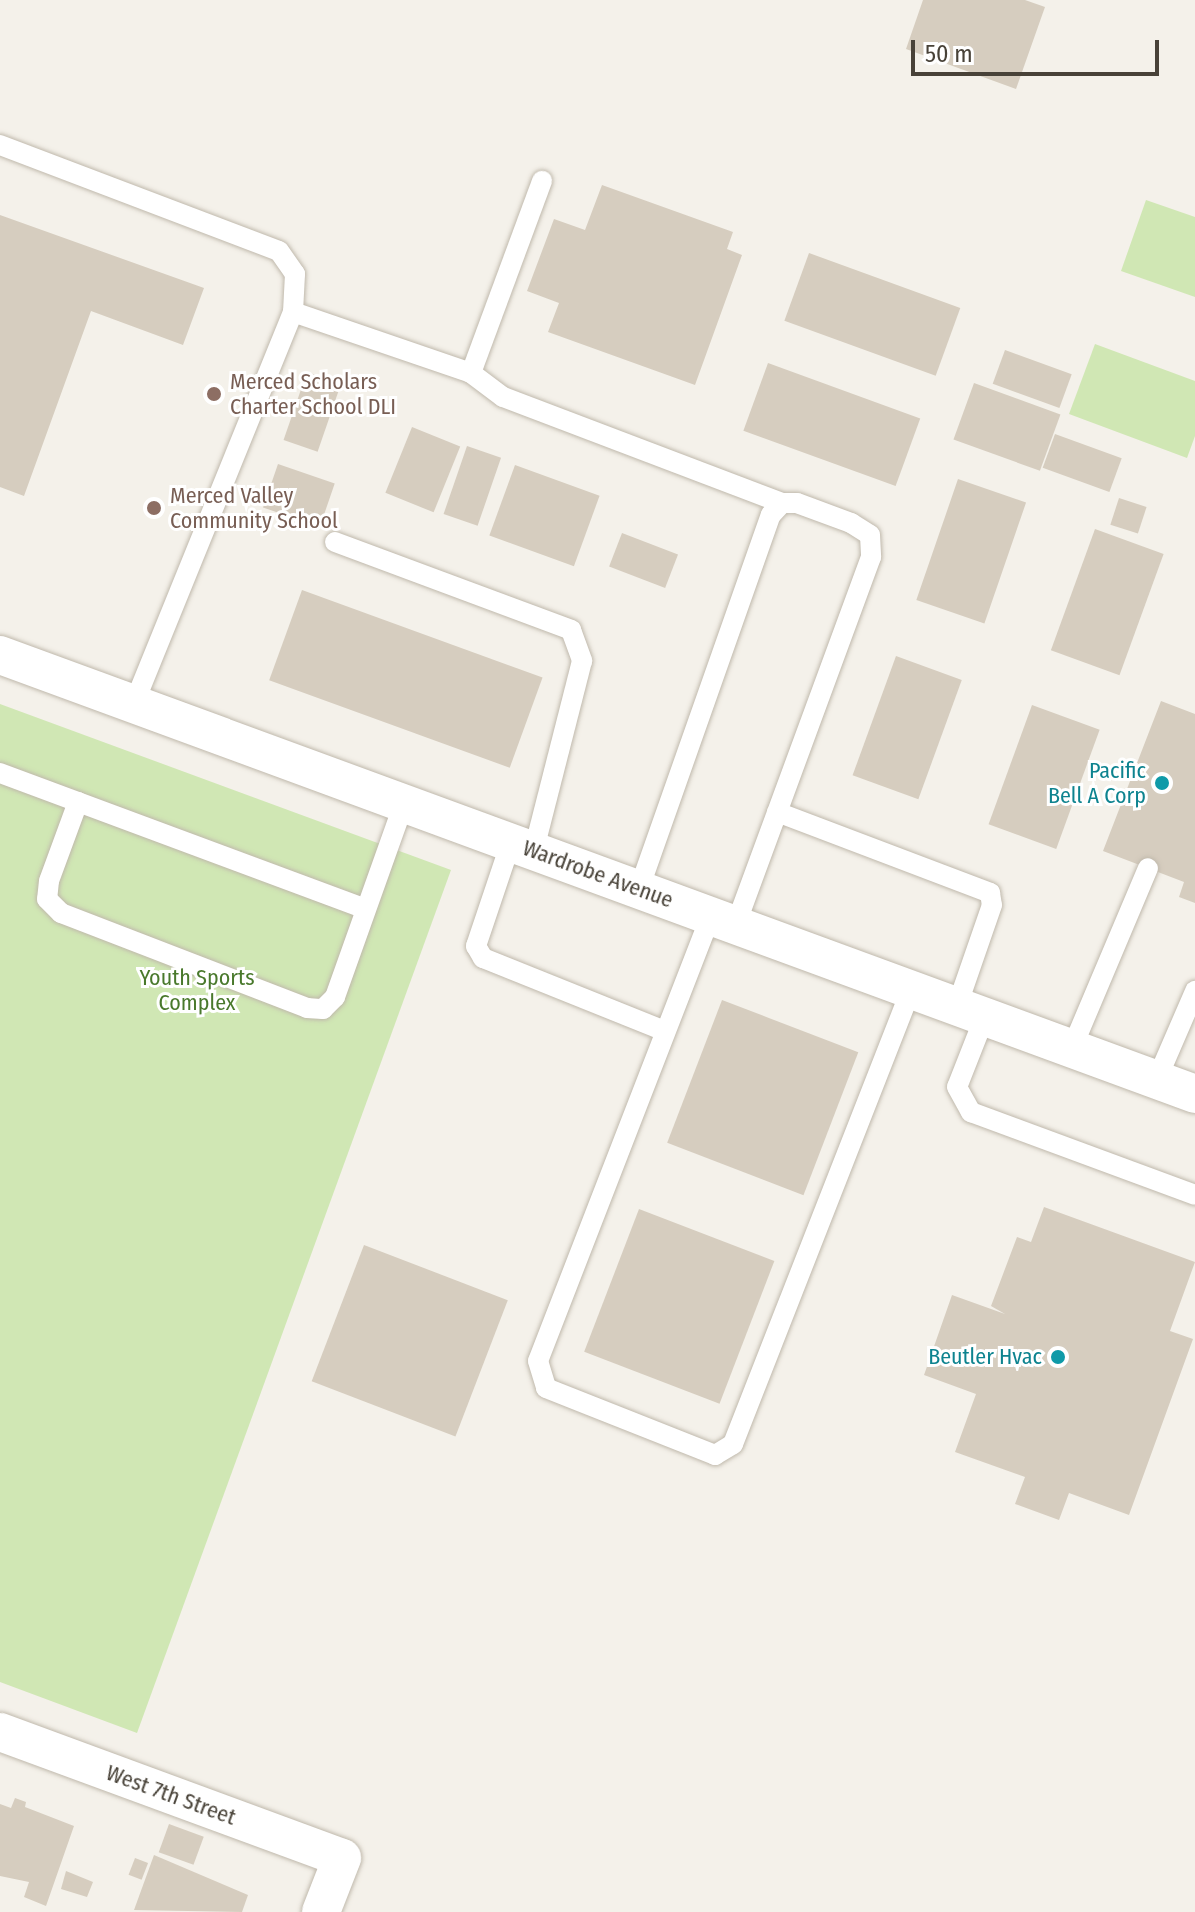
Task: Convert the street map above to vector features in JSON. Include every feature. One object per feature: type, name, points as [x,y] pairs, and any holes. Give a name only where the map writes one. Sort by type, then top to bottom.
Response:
[{"type":"street","name":"Wardrobe Avenue","points":[[0,655],[1195,1094]]},
{"type":"street","name":"West 7th Street","points":[[0,1732],[342,1858],[321,1912]]},
{"type":"lane","points":[[0,145],[279,251],[295,274],[293,312],[134,704]]},
{"type":"lane","points":[[471,373],[542,181]]},
{"type":"lane","points":[[293,312],[471,373],[503,397],[782,503],[797,503],[851,523],[870,535],[871,557],[777,812],[665,1031],[538,1361],[546,1388],[715,1455],[733,1444],[911,989]]},
{"type":"lane","points":[[639,889],[767,525],[782,503]]},
{"type":"lane","points":[[335,542],[571,630],[582,661],[522,846],[476,946],[483,958],[665,1031]]},
{"type":"lane","points":[[0,773],[366,909]]},
{"type":"lane","points":[[78,802],[49,881],[47,899],[61,913],[307,1008],[323,1009],[335,997],[404,803]]},
{"type":"lane","points":[[777,812],[990,893],[992,905],[957,1087],[971,1112],[1195,1195]]},
{"type":"lane","points":[[1072,1048],[1148,868]]},
{"type":"lane","points":[[1157,1079],[1195,991]]},
{"type":"green space","points":[[1146,200],[1195,217],[1195,297],[1121,271]]},
{"type":"green space","points":[[1095,344],[1195,381],[1195,436],[1187,458],[1069,414]]},
{"type":"green space","name":"Youth Sports Complex","points":[[0,704],[451,870],[137,1733],[0,1682]]},
{"type":"building","points":[[923,0],[1025,0],[1045,7],[1016,89],[906,49]]},
{"type":"building","points":[[602,185],[733,232],[727,249],[742,255],[695,385],[548,332],[559,303],[527,291],[554,219],[585,230]]},
{"type":"building","points":[[0,215],[204,288],[183,345],[91,311],[24,496],[0,487]]},
{"type":"building","points":[[809,253],[960,308],[936,376],[784,321]]},
{"type":"building","points":[[1005,350],[1072,374],[1059,408],[993,384]]},
{"type":"building","points":[[768,363],[920,418],[896,486],[743,431]]},
{"type":"building","points":[[307,372],[341,384],[318,452],[284,440]]},
{"type":"building","points":[[974,383],[1060,414],[1040,471],[953,439]]},
{"type":"building","points":[[412,427],[460,446],[434,512],[385,493]]},
{"type":"building","points":[[1055,434],[1122,458],[1109,492],[1043,468]]},
{"type":"building","points":[[467,446],[501,458],[478,526],[444,514]]},
{"type":"building","points":[[278,464],[335,484],[320,527],[263,507]]},
{"type":"building","points":[[515,465],[600,496],[574,566],[489,535]]},
{"type":"building","points":[[958,479],[1026,502],[984,623],[916,600]]},
{"type":"building","points":[[1119,498],[1147,507],[1138,534],[1110,525]]},
{"type":"building","points":[[1095,529],[1164,554],[1119,675],[1051,650]]},
{"type":"building","points":[[622,533],[678,555],[665,588],[609,567]]},
{"type":"building","points":[[302,590],[543,678],[510,768],[269,680]]},
{"type":"building","points":[[896,656],[962,680],[918,799],[853,775]]},
{"type":"building","name":"Pacific Bell A Corp","points":[[1161,701],[1195,714],[1195,903],[1179,897],[1184,882],[1103,851]]},
{"type":"building","points":[[1032,705],[1100,730],[1056,849],[989,824]]},
{"type":"building","points":[[722,1000],[858,1052],[803,1195],[667,1143]]},
{"type":"building","name":"Beutler Hvac","points":[[1044,1207],[1195,1262],[1170,1331],[1193,1339],[1129,1515],[1069,1493],[1059,1520],[1015,1504],[1025,1477],[955,1452],[976,1394],[924,1375],[952,1295],[1005,1314],[991,1306],[1017,1237],[1031,1242]]},
{"type":"building","points":[[639,1209],[774,1261],[720,1404],[584,1352]]},
{"type":"building","points":[[364,1245],[508,1300],[455,1436],[312,1381]]},
{"type":"building","points":[[15,1798],[26,1802],[25,1807],[74,1826],[46,1906],[24,1897],[29,1882],[0,1876],[0,1804],[11,1808]]},
{"type":"building","points":[[169,1824],[204,1837],[194,1865],[159,1852]]},
{"type":"building","points":[[154,1855],[248,1895],[242,1912],[134,1910]]},
{"type":"building","points":[[135,1858],[148,1863],[142,1880],[129,1875]]},
{"type":"building","points":[[66,1871],[93,1882],[87,1897],[61,1889]]},
{"type":"place","name":"Merced Scholars Charter School DLI","points":[[214,394]]},
{"type":"place","name":"Merced Valley Community School","points":[[154,508]]},
{"type":"place","name":"Pacific Bell A Corp","points":[[1162,783]]},
{"type":"place","name":"Beutler Hvac","points":[[1058,1357]]}]
